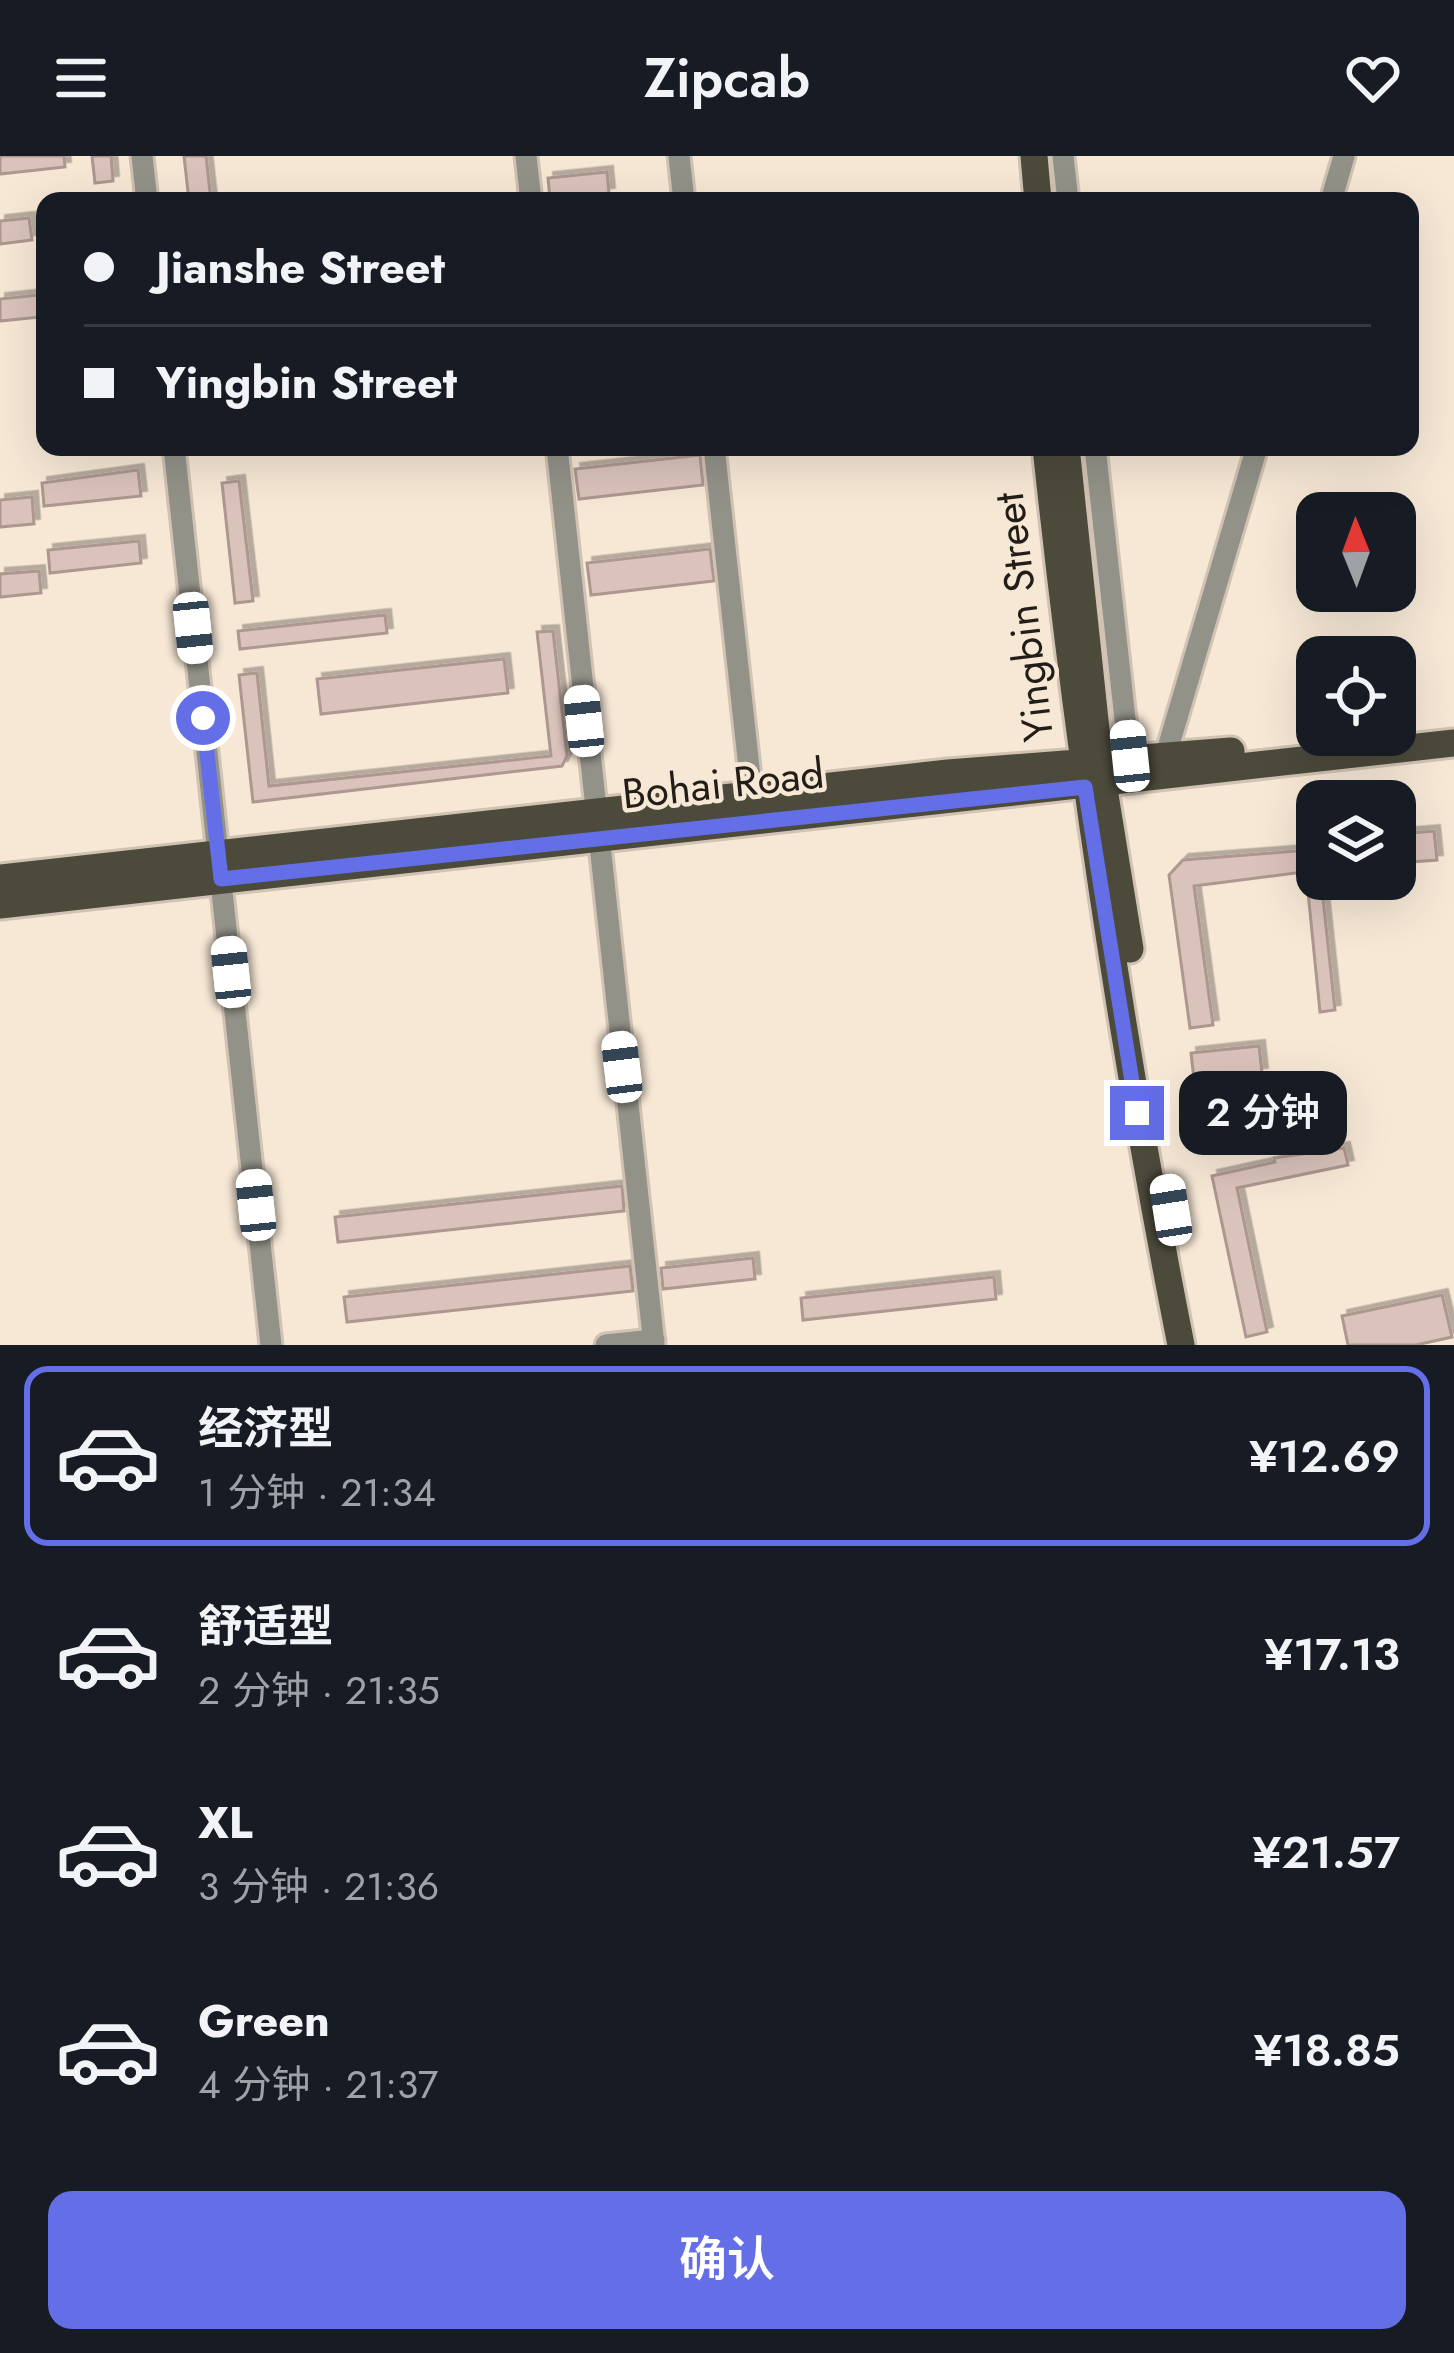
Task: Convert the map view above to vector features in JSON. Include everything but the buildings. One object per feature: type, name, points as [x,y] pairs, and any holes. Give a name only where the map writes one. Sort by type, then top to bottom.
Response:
[{"type":"main road","points":[[1015,156],[1019,192]]},
{"type":"main road","points":[[1034,156],[1038,192]]},
{"type":"main road","name":"Yingbin Street","points":[[1047,456],[1144,1160],[1181,1345]]},
{"type":"main road","name":"Yingbin Street","points":[[1067,456],[1092,772],[1195,1345]]},
{"type":"main road","points":[[1416,732],[1454,727]]},
{"type":"main road","name":"Bohai Road","points":[[0,878],[220,867],[1092,772],[1454,743]]},
{"type":"main road","name":"Bohai Road","points":[[1147,767],[1296,747]]},
{"type":"main road","name":"Bohai Road","points":[[594,826],[752,795],[1092,772]]},
{"type":"main road","name":"Bohai Road","points":[[0,905],[220,867]]},
{"type":"street","points":[[142,156],[146,192]]},
{"type":"street","points":[[526,156],[530,192]]},
{"type":"street","points":[[679,156],[683,192]]},
{"type":"street","points":[[1063,156],[1067,192]]},
{"type":"street","points":[[1333,192],[1344,156]]},
{"type":"street","points":[[175,456],[271,1345]]},
{"type":"street","points":[[558,456],[594,826],[654,1342],[606,1345]]},
{"type":"street","points":[[715,456],[752,795]]},
{"type":"street","points":[[1096,456],[1147,767]]},
{"type":"street","points":[[1147,767],[1254,456]]},
{"type":"route","points":[[203,718],[221,879],[1085,787],[1137,1113]]}]
